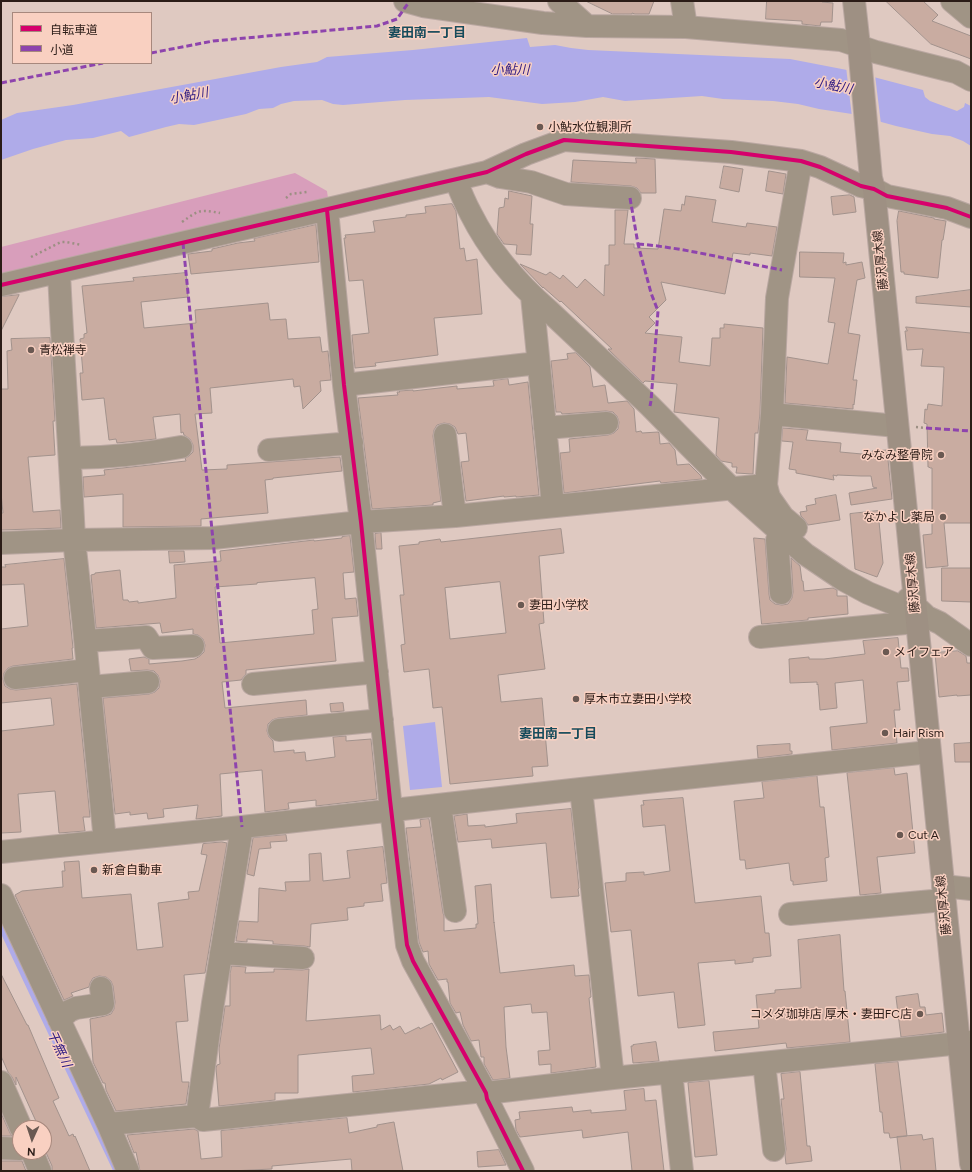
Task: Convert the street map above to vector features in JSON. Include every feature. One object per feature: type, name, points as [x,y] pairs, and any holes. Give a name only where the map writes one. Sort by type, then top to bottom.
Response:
[{"type":"main road","name":"藤沢厚木線","points":[[854,1],[943,893],[965,1042],[971,1164]]},
{"type":"street","points":[[405,1],[423,6],[543,23],[587,26],[686,27],[842,40],[860,50],[876,52],[956,72],[971,80]]},
{"type":"street","points":[[559,1],[587,26]]},
{"type":"street","points":[[682,1],[686,27]]},
{"type":"street","points":[[952,1],[971,18]]},
{"type":"street","points":[[1,285],[456,180],[487,172],[526,154],[564,140],[716,151],[801,161],[820,167],[860,186],[872,183],[887,196],[947,208],[971,217]]},
{"type":"street","points":[[677,159],[715,160],[716,151]]},
{"type":"street","points":[[801,161],[777,298],[772,414],[766,485],[769,497],[782,517],[845,573],[902,594],[916,613]]},
{"type":"street","points":[[487,172],[500,177],[531,182],[566,194],[630,198]]},
{"type":"street","points":[[456,180],[471,214],[488,243],[512,275],[650,406],[731,488],[805,554],[842,579],[868,593],[940,623],[971,645]]},
{"type":"street","points":[[327,210],[344,385],[361,522],[391,810],[407,945],[413,961],[485,1092],[487,1099],[523,1171]]},
{"type":"street","points":[[59,272],[74,540],[86,641],[105,841]]},
{"type":"street","points":[[540,303],[538,363],[553,506]]},
{"type":"street","points":[[344,385],[538,363]]},
{"type":"street","points":[[772,414],[897,426]]},
{"type":"street","points":[[545,428],[607,423]]},
{"type":"street","points":[[269,450],[352,443]]},
{"type":"street","points":[[70,458],[127,456],[171,444]]},
{"type":"street","points":[[442,444],[455,516]]},
{"type":"street","points":[[1,543],[74,540],[213,538],[361,522],[455,516],[766,485]]},
{"type":"street","points":[[781,593],[777,540],[782,532]]},
{"type":"street","points":[[760,637],[916,613]]},
{"type":"street","points":[[86,641],[136,629],[146,637],[153,648],[193,646]]},
{"type":"street","points":[[253,684],[288,688],[377,672]]},
{"type":"street","points":[[15,678],[89,679],[148,682]]},
{"type":"street","points":[[292,734],[382,720]]},
{"type":"street","points":[[1,852],[929,752]]},
{"type":"street","points":[[581,789],[613,1078]]},
{"type":"street","points":[[440,805],[457,899]]},
{"type":"street","points":[[197,1116],[213,1003],[242,827]]},
{"type":"street","points":[[790,914],[971,889]]},
{"type":"street","points":[[1,895],[108,1124],[128,1171]]},
{"type":"street","points":[[221,953],[303,958]]},
{"type":"street","points":[[59,1020],[68,1011],[76,1008],[103,1004]]},
{"type":"street","points":[[108,1124],[197,1116],[203,1120],[965,1042]]},
{"type":"street","points":[[764,1063],[774,1150]]},
{"type":"street","points":[[671,1072],[686,1166]]},
{"type":"street","points":[[1,1082],[18,1120]]},
{"type":"street","points":[[1,1148],[12,1149]]},
{"type":"street","points":[[35,1160],[40,1171]]},
{"type":"shaded area","points":[[295,173],[327,191],[329,206],[1,280],[1,247]]},
{"type":"water","name":"小鮎川","points":[[527,38],[530,47],[555,45],[588,50],[790,59],[847,70],[923,90],[925,97],[930,101],[957,111],[964,107],[965,103],[971,106],[971,146],[950,136],[932,134],[896,126],[852,114],[773,101],[723,99],[702,96],[625,101],[603,97],[575,102],[542,104],[489,97],[405,100],[343,105],[333,104],[322,100],[294,101],[281,104],[273,108],[259,109],[246,114],[194,125],[179,124],[129,137],[121,131],[93,138],[66,140],[1,160],[1,120],[17,113],[73,105],[281,67],[317,62],[327,57]]},
{"type":"water","points":[[435,722],[442,787],[410,790],[403,726]]},
{"type":"pier","points":[[846,67],[875,75],[881,124],[852,117]]},
{"type":"building","points":[[586,1],[654,1],[649,14],[613,14]]},
{"type":"building","points":[[767,1],[822,1],[833,3],[832,22],[821,22],[820,26],[802,24],[802,21],[766,19]]},
{"type":"building","points":[[886,1],[923,1],[938,15],[932,21],[971,36],[971,59],[931,44]]},
{"type":"building","points":[[636,158],[655,159],[656,193],[641,193],[637,188],[631,186],[571,182],[573,160],[636,163]]},
{"type":"building","points":[[724,166],[743,169],[739,192],[720,188]]},
{"type":"building","points":[[769,171],[786,174],[783,194],[766,191]]},
{"type":"building","points":[[509,191],[532,196],[530,224],[533,224],[531,255],[516,254],[517,245],[504,244],[497,234],[499,208],[504,207],[505,198],[508,199]]},
{"type":"building","points":[[850,195],[854,197],[856,212],[833,215],[831,197]]},
{"type":"building","points":[[686,196],[716,200],[712,222],[746,227],[747,223],[777,227],[772,256],[750,253],[750,255],[733,253],[725,294],[661,282],[666,300],[649,317],[655,323],[645,333],[682,337],[679,362],[710,366],[712,338],[720,338],[720,328],[724,328],[724,324],[763,328],[760,413],[758,433],[755,433],[753,474],[736,473],[737,467],[732,467],[732,463],[721,461],[716,455],[719,418],[674,412],[677,384],[645,381],[643,383],[608,349],[612,349],[561,301],[560,302],[543,288],[520,264],[546,275],[550,272],[560,279],[563,275],[577,288],[585,279],[604,296],[605,265],[609,265],[609,245],[615,245],[615,210],[628,210],[624,244],[634,244],[634,248],[658,249],[664,209],[681,211],[682,204],[684,205]]},
{"type":"building","points":[[452,204],[456,211],[460,249],[464,248],[466,261],[477,259],[482,314],[434,318],[438,355],[375,363],[376,366],[355,368],[352,335],[369,333],[363,280],[349,281],[344,238],[346,238],[345,235],[375,232],[373,221],[426,213],[425,207]]},
{"type":"building","points":[[899,211],[946,221],[942,240],[938,278],[904,274],[904,272],[901,272],[897,221]]},
{"type":"building","points":[[316,225],[319,262],[191,274],[188,254],[212,251],[212,249],[255,241],[254,239]]},
{"type":"building","points":[[800,252],[844,253],[843,263],[846,262],[846,265],[862,262],[865,278],[857,280],[848,333],[860,335],[853,380],[857,380],[853,409],[785,403],[787,357],[828,364],[835,323],[828,322],[835,278],[800,277]]},
{"type":"building","points":[[186,273],[188,297],[141,302],[144,328],[196,323],[195,310],[268,303],[270,320],[286,319],[288,339],[320,337],[322,352],[328,351],[331,380],[320,381],[321,391],[303,409],[300,386],[294,387],[293,379],[210,388],[212,413],[195,414],[202,470],[227,469],[227,465],[340,457],[342,471],[265,480],[268,513],[201,519],[201,526],[123,527],[123,494],[84,497],[83,477],[105,475],[104,470],[186,461],[185,458],[193,452],[193,445],[190,439],[184,435],[183,432],[181,433],[180,414],[153,417],[156,439],[117,443],[116,439],[109,440],[104,398],[82,400],[80,373],[83,373],[80,339],[84,338],[84,334],[87,333],[82,286],[134,281],[133,278]]},
{"type":"building","points":[[971,290],[971,307],[916,303],[916,297]]},
{"type":"building","points":[[19,295],[1,331],[1,297]]},
{"type":"building","points":[[906,327],[971,333],[971,523],[944,523],[948,566],[926,568],[923,535],[932,534],[932,468],[928,467],[927,424],[924,423],[925,409],[927,410],[928,404],[942,406],[944,367],[921,366],[923,349],[907,350]]},
{"type":"building","points":[[50,338],[55,421],[53,421],[55,455],[28,457],[33,512],[60,510],[61,528],[1,530],[1,513],[3,513],[1,493],[1,389],[8,389],[7,351],[12,350],[11,339]]},
{"type":"building","points":[[576,353],[590,367],[593,387],[605,385],[608,403],[627,401],[634,409],[636,432],[658,432],[660,444],[669,443],[675,450],[677,465],[689,464],[701,476],[702,479],[661,483],[660,481],[564,493],[560,453],[570,452],[569,439],[614,433],[618,429],[619,422],[617,416],[613,412],[606,411],[562,414],[561,412],[556,412],[551,361],[568,359],[567,354]]},
{"type":"building","points":[[508,379],[509,385],[528,382],[539,495],[516,497],[504,496],[466,501],[461,462],[469,461],[466,433],[458,434],[455,427],[444,423],[437,425],[433,436],[441,501],[433,503],[433,505],[372,509],[358,398],[398,395],[397,392],[400,392],[399,391],[413,391],[457,386],[457,389],[494,386],[493,381]]},
{"type":"building","points":[[783,428],[808,430],[806,440],[841,443],[840,452],[873,455],[872,451],[887,450],[892,499],[851,505],[849,493],[877,488],[873,487],[871,476],[833,475],[834,480],[796,473],[796,470],[789,469],[793,442],[782,441]]},
{"type":"building","points":[[836,495],[840,520],[808,525],[801,516],[800,512],[807,511],[806,506],[816,504],[815,499]]},
{"type":"building","points":[[878,511],[883,563],[877,577],[855,569],[850,514]]},
{"type":"building","points":[[561,529],[564,553],[539,556],[544,623],[539,624],[545,669],[498,675],[501,702],[542,698],[548,766],[532,767],[533,776],[450,784],[442,707],[433,708],[429,669],[404,672],[401,645],[405,644],[400,595],[404,595],[399,546],[419,544],[419,542],[440,539],[441,542]],"holes":[[[500,582],[506,633],[450,639],[445,588]]]},
{"type":"building","points":[[381,533],[382,549],[376,549],[375,534]]},
{"type":"building","points":[[350,536],[354,572],[343,573],[345,599],[356,598],[358,616],[332,618],[336,661],[246,670],[246,674],[241,680],[222,682],[225,708],[306,700],[307,715],[278,718],[272,720],[268,724],[267,731],[269,737],[273,741],[274,752],[294,750],[294,753],[305,752],[306,761],[335,757],[333,737],[346,736],[346,741],[371,739],[377,799],[316,806],[316,800],[288,803],[289,809],[265,812],[262,770],[220,774],[222,816],[196,819],[198,805],[163,809],[164,817],[148,819],[147,813],[130,815],[130,812],[115,814],[103,698],[149,694],[155,692],[159,688],[160,681],[158,675],[154,671],[131,671],[129,659],[144,657],[149,659],[149,664],[195,659],[204,652],[205,645],[203,639],[198,635],[193,634],[193,629],[162,633],[160,623],[96,628],[91,575],[95,573],[120,570],[123,600],[128,600],[129,602],[138,601],[138,603],[176,598],[174,565],[221,561],[220,551]],"holes":[[[315,578],[318,609],[312,610],[314,634],[220,643],[215,587]]]},
{"type":"building","points":[[754,538],[765,539],[770,600],[775,604],[782,605],[788,604],[792,598],[791,558],[800,566],[804,591],[833,588],[837,590],[837,596],[847,596],[848,614],[808,618],[808,620],[762,624]]},
{"type":"building","points":[[169,551],[184,551],[185,562],[170,563]]},
{"type":"building","points":[[64,559],[73,659],[13,666],[8,668],[4,673],[3,679],[5,686],[16,690],[77,684],[90,817],[83,817],[85,831],[59,833],[55,791],[18,794],[21,832],[1,833],[1,731],[54,725],[51,698],[1,703],[1,629],[28,626],[24,584],[1,585],[1,567],[6,567],[5,565]]},
{"type":"building","points":[[942,568],[971,568],[971,602],[942,601]]},
{"type":"building","points":[[898,638],[901,668],[908,668],[909,681],[897,682],[900,710],[894,710],[897,743],[832,750],[830,727],[867,723],[863,680],[835,683],[837,708],[820,710],[817,682],[790,683],[789,659],[809,657],[809,659],[824,659],[865,654],[863,641]]},
{"type":"building","points":[[958,651],[966,656],[967,663],[971,663],[971,695],[939,697],[935,653]]},
{"type":"building","points":[[343,703],[344,711],[331,712],[330,704]]},
{"type":"building","points":[[971,743],[971,762],[955,762],[954,744]]},
{"type":"building","points":[[790,744],[790,751],[792,751],[792,754],[758,758],[757,746]]},
{"type":"building","points":[[894,768],[895,775],[907,773],[915,853],[877,857],[881,893],[860,895],[847,773]]},
{"type":"building","points":[[817,776],[820,807],[824,807],[829,857],[825,858],[827,881],[793,885],[793,881],[791,881],[789,863],[746,869],[745,860],[740,860],[734,801],[764,798],[762,782]]},
{"type":"building","points":[[683,798],[695,903],[761,896],[765,933],[769,933],[771,956],[753,958],[753,962],[735,964],[735,960],[698,963],[705,1025],[678,1028],[674,992],[638,996],[631,930],[611,932],[605,883],[626,881],[626,873],[644,872],[644,875],[670,871],[665,825],[643,827],[641,805],[644,805],[643,801]]},
{"type":"building","points":[[571,809],[579,896],[551,898],[546,843],[492,848],[491,839],[458,842],[454,816],[467,814],[468,826],[485,825],[485,827],[517,823],[516,814]]},
{"type":"building","points":[[429,819],[444,916],[444,931],[476,928],[476,924],[478,924],[475,886],[491,884],[500,973],[574,965],[575,976],[589,975],[591,997],[589,998],[596,1067],[551,1073],[551,1064],[539,1065],[538,1051],[550,1050],[547,1012],[532,1013],[531,1004],[504,1007],[506,1047],[510,1078],[493,1080],[484,1064],[484,1057],[481,1057],[479,1040],[471,1041],[463,1025],[460,1012],[456,1013],[450,1003],[447,979],[438,980],[429,964],[428,951],[423,952],[419,942],[406,828],[421,827],[420,820]]},
{"type":"building","points":[[286,835],[287,841],[270,842],[271,848],[259,849],[254,876],[247,874],[253,838]]},
{"type":"building","points":[[222,842],[227,843],[205,973],[184,975],[188,1021],[176,1022],[182,1082],[189,1082],[186,1104],[116,1111],[106,1090],[105,1083],[103,1083],[93,1062],[90,1019],[111,1014],[114,1009],[115,1002],[111,981],[106,977],[99,976],[93,978],[89,987],[71,993],[73,996],[64,1000],[15,895],[22,891],[63,887],[62,871],[65,871],[64,862],[79,861],[82,898],[131,894],[137,950],[163,947],[158,903],[189,899],[188,892],[199,891],[207,855],[201,854],[203,844]]},
{"type":"building","points":[[383,847],[387,883],[381,884],[383,901],[364,903],[364,906],[347,908],[348,920],[311,924],[310,947],[273,944],[273,941],[247,939],[247,942],[236,941],[239,921],[258,922],[259,888],[286,891],[285,882],[310,881],[309,854],[321,853],[323,881],[350,878],[347,851]]},
{"type":"building","points":[[840,935],[844,991],[850,1042],[787,1048],[786,1043],[715,1051],[713,1032],[759,1028],[756,995],[775,993],[775,990],[801,988],[798,940]]},
{"type":"building","points":[[232,966],[246,967],[245,973],[274,972],[274,969],[309,969],[306,1021],[380,1015],[381,1030],[390,1025],[393,1030],[400,1026],[405,1034],[419,1027],[420,1029],[432,1023],[458,1072],[442,1080],[441,1078],[429,1084],[353,1092],[352,1076],[374,1074],[371,1048],[298,1055],[298,1093],[275,1093],[275,1100],[219,1106],[216,1068],[217,1065],[220,1064],[219,1049],[225,1006],[230,1006],[230,974]]},
{"type":"building","points":[[1,974],[28,1025],[59,1098],[53,1101],[69,1136],[73,1134],[74,1137],[75,1136],[90,1171],[52,1171],[49,1160],[52,1160],[52,1120],[35,1120],[16,1077],[16,1085],[1,1056]]},
{"type":"building","points":[[918,994],[920,1007],[925,1007],[926,1015],[942,1013],[944,1032],[901,1037],[896,997]]},
{"type":"building","points":[[656,1042],[659,1061],[633,1063],[631,1046]]},
{"type":"building","points":[[898,1062],[907,1136],[890,1138],[889,1133],[884,1133],[882,1112],[880,1112],[875,1064]]},
{"type":"building","points":[[800,1072],[807,1146],[810,1146],[812,1161],[786,1164],[781,1099],[784,1099],[781,1074]]},
{"type":"building","points":[[709,1081],[717,1155],[695,1157],[688,1083]]},
{"type":"building","points":[[644,1089],[645,1101],[656,1100],[664,1171],[632,1171],[628,1132],[583,1138],[582,1130],[520,1137],[516,1130],[515,1120],[520,1119],[519,1112],[572,1107],[573,1112],[591,1110],[591,1113],[626,1110],[624,1091]]},
{"type":"building","points":[[1,1113],[12,1136],[1,1136]]},
{"type":"building","points":[[347,1118],[349,1133],[394,1122],[403,1171],[352,1171],[351,1159],[272,1166],[272,1169],[231,1171],[140,1171],[136,1152],[134,1153],[127,1135],[194,1129],[198,1131],[201,1159],[222,1157],[221,1131]]},
{"type":"building","points":[[922,1135],[923,1140],[933,1138],[936,1171],[901,1171],[897,1137]]},
{"type":"building","points":[[499,1150],[506,1165],[478,1167],[477,1152]]},
{"type":"building","points":[[1,1161],[22,1161],[26,1171],[1,1171]]},
{"type":"waterway","name":"干無川","points":[[1,928],[116,1171]]},
{"type":"marked path","points":[[152,53],[213,41],[377,26],[397,19],[409,2]]},
{"type":"marked path","points":[[1,83],[98,64]]},
{"type":"marked path","points":[[630,198],[638,244],[651,293],[658,311],[650,406]]},
{"type":"marked path","points":[[183,243],[242,827]]},
{"type":"marked path","points":[[638,244],[692,252],[782,270]]},
{"type":"marked path","points":[[926,428],[971,431]]},
{"type":"cycle path","points":[[1,285],[487,172],[526,154],[564,140],[731,152],[801,161],[820,167],[861,186],[874,189],[887,196],[947,208],[971,217]]},
{"type":"cycle path","points":[[327,210],[344,385],[361,522],[390,800],[407,945],[413,961],[486,1093],[487,1099],[523,1171]]},
{"type":"place","name":"小鮎水位観測所","points":[[540,127]]},
{"type":"place","name":"青松禅寺","points":[[31,350]]},
{"type":"place","name":"みなみ整骨院","points":[[941,455]]},
{"type":"place","name":"なかよし薬局","points":[[943,517]]},
{"type":"place","name":"妻田小学校","points":[[521,605]]},
{"type":"place","name":"メイフェア","points":[[886,652]]},
{"type":"place","name":"厚木市立妻田小学校","points":[[576,699]]},
{"type":"place","name":"Hair Rism","points":[[885,733]]},
{"type":"place","name":"Cut A","points":[[900,835]]},
{"type":"place","name":"新倉自動車","points":[[94,870]]},
{"type":"place","name":"コメダ珈琲店 厚木・妻田FC店","points":[[920,1014]]},
{"type":"district","name":"妻田南一丁目","points":[[427,33]]},
{"type":"district","name":"妻田南一丁目","points":[[558,734]]}]
